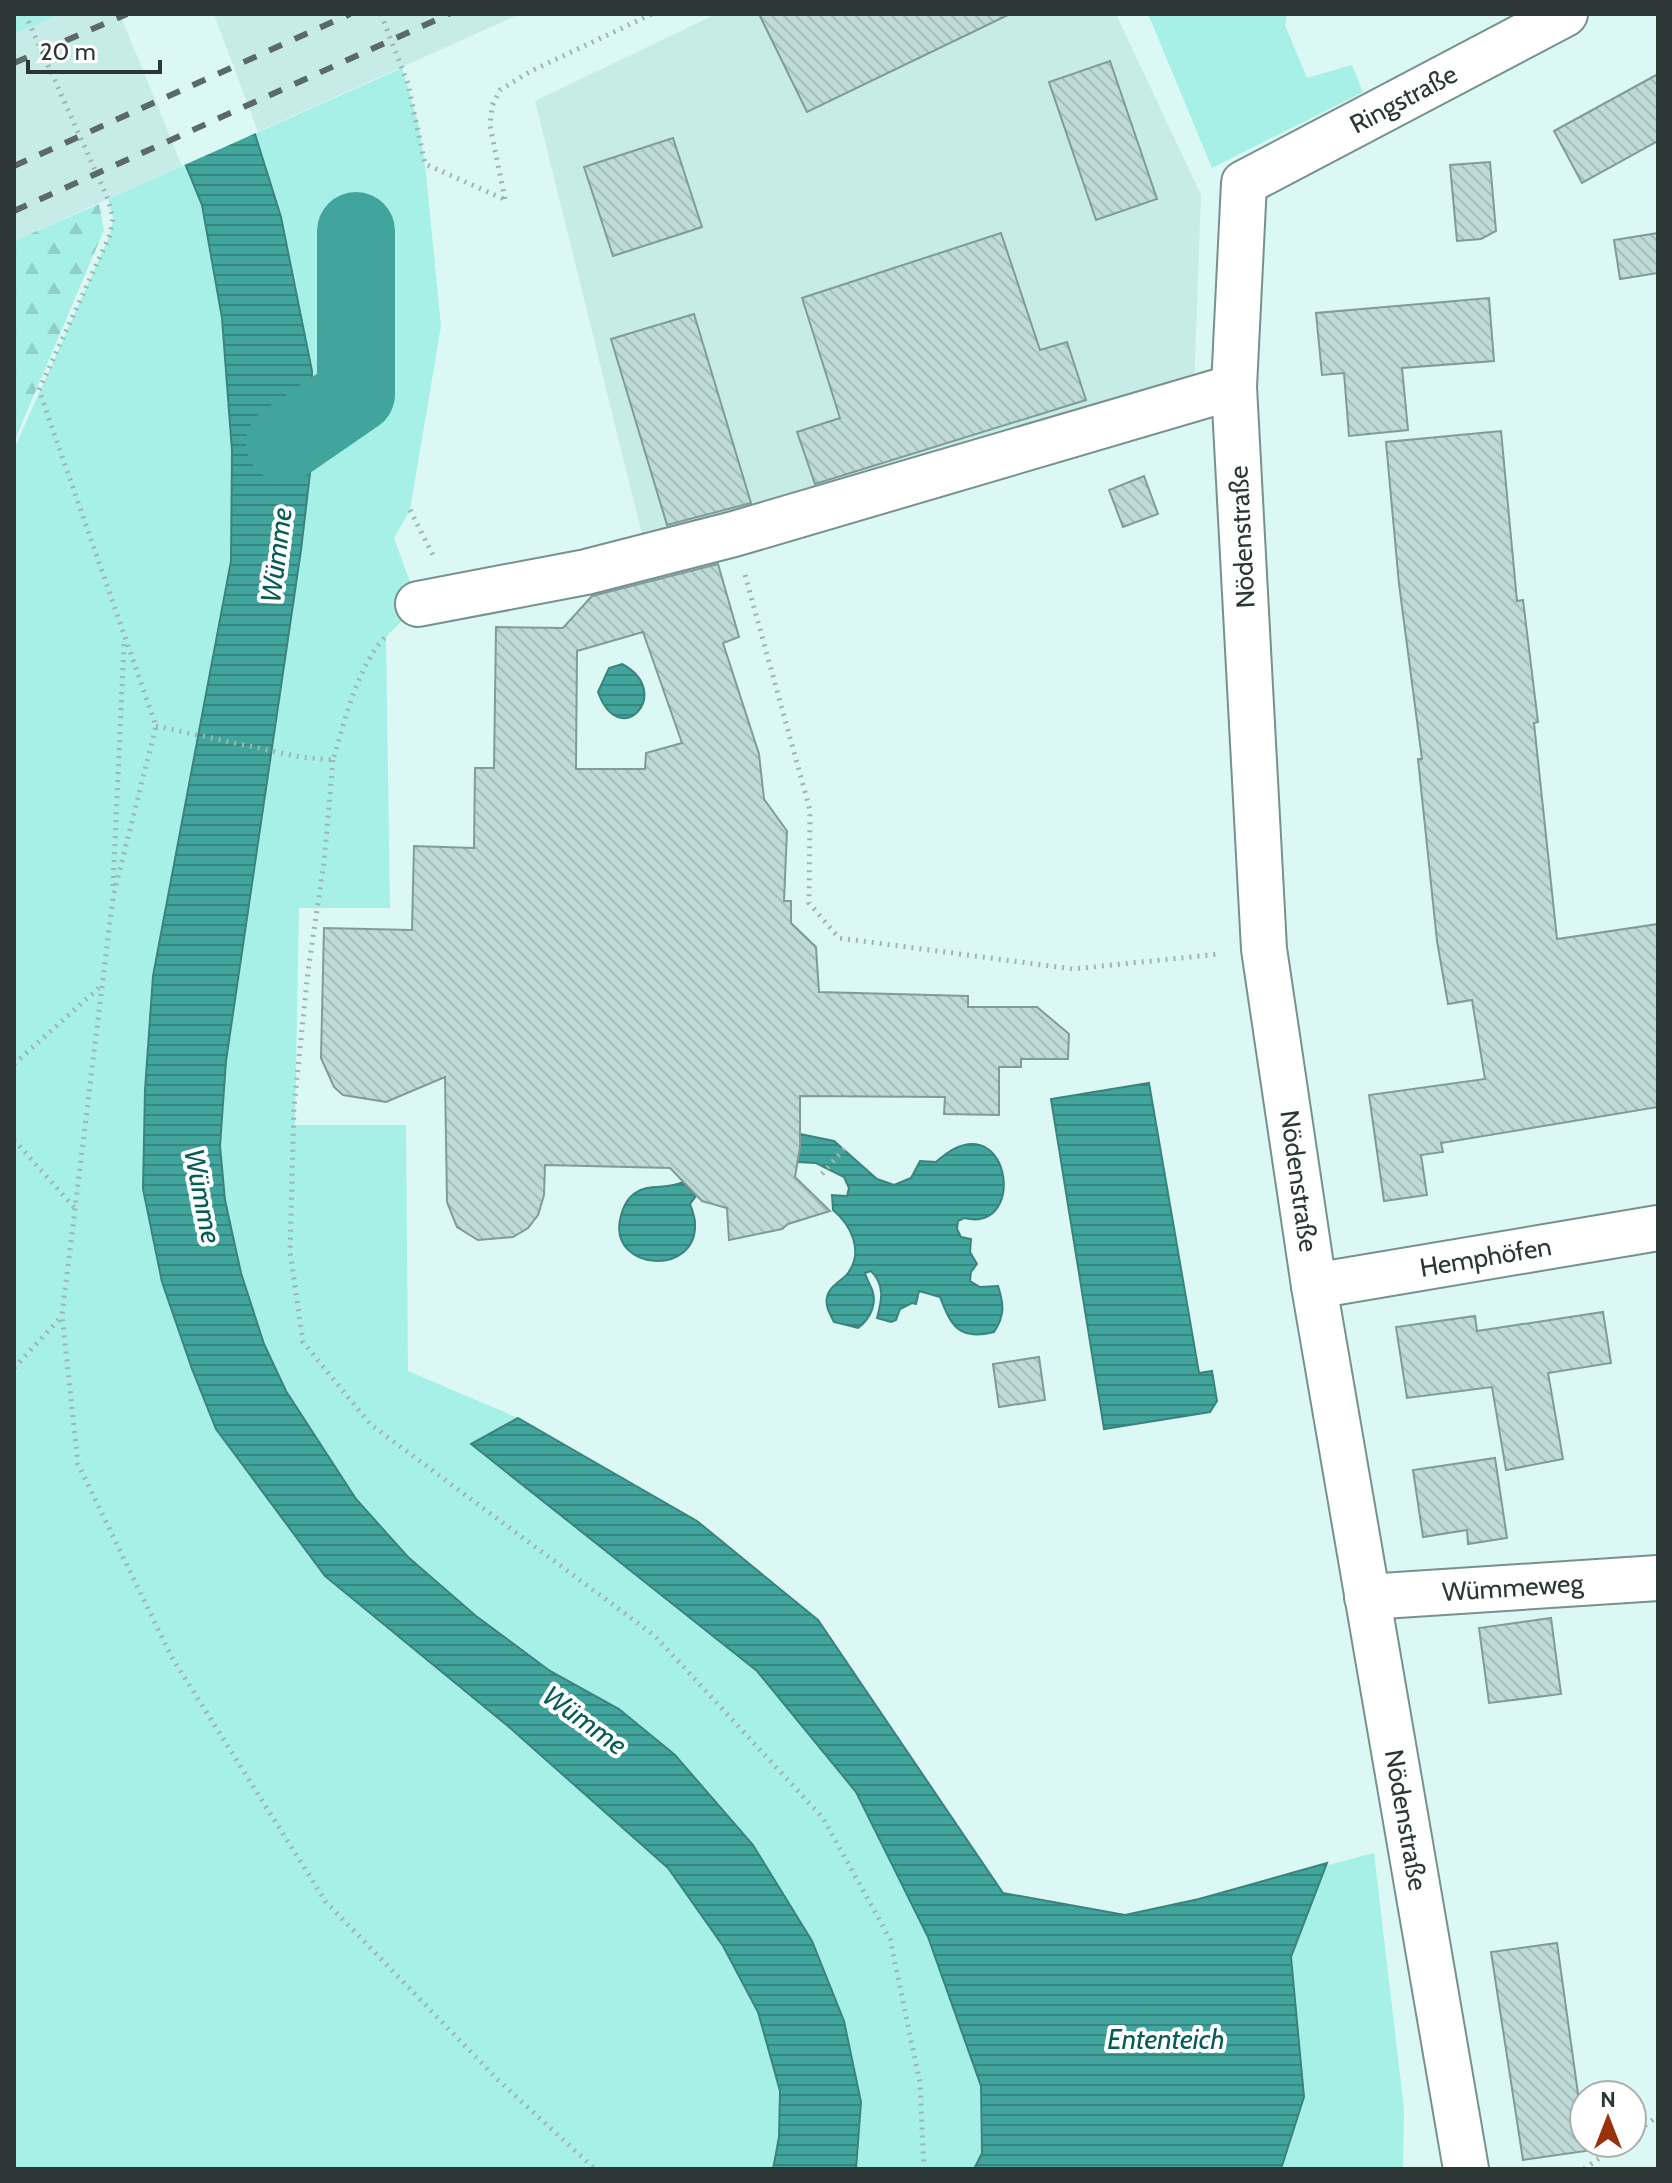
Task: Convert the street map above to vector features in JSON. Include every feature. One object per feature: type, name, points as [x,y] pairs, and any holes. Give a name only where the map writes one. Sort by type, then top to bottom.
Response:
[{"type":"street","name":"Ringstraße","points":[[1244,183],[1565,14]]},
{"type":"street","name":"Nödenstraße","points":[[1244,183],[1234,387],[1264,949],[1314,1286],[1466,2169]]},
{"type":"street","points":[[418,604],[586,572],[734,534],[1234,387]]},
{"type":"street","name":"Hemphöfen","points":[[1314,1286],[1658,1228]]},
{"type":"street","name":"Wümmeweg","points":[[1367,1597],[1658,1578]]},
{"type":"path","points":[[25,14],[108,199],[113,218],[110,235],[39,390],[156,726],[113,897]]},
{"type":"path","points":[[381,14],[408,84],[425,164],[505,199],[490,126],[492,106],[500,90],[531,71],[652,14]]},
{"type":"path","points":[[734,534],[810,810],[809,903],[839,938],[1073,969],[1264,949]]},
{"type":"path","points":[[418,604],[376,646],[353,697],[333,760],[324,862],[308,971],[294,1107],[290,1251],[303,1342],[370,1424],[655,1636],[823,1818],[890,1939],[920,2083],[924,2169]]},
{"type":"path","points":[[124,639],[113,897],[62,1315],[78,1464],[171,1656],[326,1902],[497,2079],[595,2169]]},
{"type":"path","points":[[156,726],[300,757],[333,760]]},
{"type":"path","points":[[14,1064],[102,985]]},
{"type":"path","points":[[14,1140],[75,1207]]},
{"type":"path","points":[[822,1174],[848,1144]]},
{"type":"path","points":[[14,1368],[62,1315]]},
{"type":"shaded area","points":[[61,14],[520,14],[14,241],[14,34]]},
{"type":"shaded area","points":[[716,14],[1116,14],[1201,195],[1194,390],[646,550],[535,101]]},
{"type":"green space","points":[[14,14],[61,14],[14,34]]},
{"type":"green space","points":[[1148,14],[1287,14],[1285,25],[1307,78],[1352,65],[1363,92],[1212,168]]},
{"type":"green space","points":[[402,68],[418,122],[425,164],[441,326],[410,510],[394,538],[418,604],[386,637],[390,908],[299,908],[295,1125],[406,1125],[408,1371],[518,1418],[697,1521],[818,1620],[1003,1893],[1125,1915],[1374,1853],[1404,2109],[1403,2169],[14,2169],[14,449],[110,235],[113,218],[108,199]]},
{"type":"green space","points":[[99,204],[104,230],[14,442],[14,241]]},
{"type":"water","name":"Wümme","points":[[124,14],[255,134],[281,217],[312,371],[311,465],[301,550],[226,1061],[220,1146],[225,1200],[241,1273],[264,1344],[286,1391],[356,1499],[408,1557],[476,1616],[550,1671],[619,1709],[675,1755],[753,1845],[812,1941],[844,2021],[861,2102],[856,2169],[773,2169],[779,2137],[780,2091],[758,2012],[723,1946],[668,1868],[509,1727],[325,1576],[216,1429],[162,1282],[143,1189],[145,1090],[153,976],[231,561],[232,451],[222,318],[202,205]]},
{"type":"water","points":[[622,664],[637,676],[644,689],[638,711],[629,717],[618,717],[608,709],[598,692],[609,668]]},
{"type":"water","points":[[1149,1083],[1199,1373],[1212,1371],[1217,1401],[1210,1412],[1104,1429],[1051,1099]]},
{"type":"water","points":[[800,1134],[834,1141],[877,1179],[894,1185],[911,1178],[920,1161],[936,1162],[961,1146],[980,1145],[994,1155],[1002,1171],[1004,1190],[998,1207],[985,1217],[958,1221],[957,1229],[961,1237],[971,1239],[970,1252],[977,1264],[971,1272],[970,1281],[980,1287],[998,1286],[1002,1310],[994,1332],[964,1333],[948,1316],[940,1297],[919,1291],[916,1304],[900,1309],[896,1320],[891,1322],[877,1318],[881,1293],[879,1282],[871,1271],[865,1273],[874,1297],[867,1319],[858,1328],[834,1322],[827,1307],[828,1293],[853,1265],[855,1247],[850,1231],[833,1210],[832,1195],[847,1196],[849,1188],[844,1177],[816,1163],[798,1162]]},
{"type":"water","points":[[683,1182],[696,1196],[690,1204],[695,1221],[692,1240],[683,1252],[670,1259],[655,1261],[640,1258],[628,1250],[620,1237],[620,1220],[629,1198],[646,1188]]},
{"type":"water","name":"Ententeich","points":[[518,1418],[697,1521],[818,1620],[1003,1893],[1125,1915],[1199,1899],[1327,1863],[1291,1957],[1304,2097],[1281,2169],[974,2169],[982,2153],[981,2086],[928,1937],[856,1792],[757,1671],[471,1444]]},
{"type":"pier","points":[[120,14],[214,14],[258,132],[182,166]]},
{"type":"building","points":[[759,14],[1010,14],[807,112]]},
{"type":"building","points":[[1110,61],[1157,199],[1096,220],[1049,82]]},
{"type":"building","points":[[1658,74],[1658,141],[1582,183],[1554,131]]},
{"type":"building","points":[[673,138],[702,227],[613,256],[584,167]]},
{"type":"building","points":[[1490,162],[1496,231],[1481,239],[1457,241],[1450,165]]},
{"type":"building","points":[[1001,233],[1040,350],[1067,342],[1086,400],[815,484],[797,432],[840,418],[802,298]]},
{"type":"building","points":[[1658,233],[1658,273],[1620,279],[1614,240]]},
{"type":"building","points":[[1489,298],[1494,361],[1402,368],[1408,430],[1349,436],[1344,373],[1322,375],[1316,313]]},
{"type":"building","points":[[694,314],[751,503],[667,525],[611,339]]},
{"type":"building","points":[[1501,431],[1517,601],[1523,600],[1538,722],[1534,723],[1557,939],[1658,924],[1658,1107],[1441,1143],[1443,1152],[1421,1155],[1427,1195],[1384,1201],[1369,1095],[1485,1079],[1472,1000],[1448,1004],[1437,941],[1418,759],[1422,759],[1399,584],[1386,442]]},
{"type":"building","points":[[1144,476],[1158,514],[1123,527],[1109,490]]},
{"type":"building","points":[[718,564],[739,637],[723,643],[759,754],[764,799],[787,831],[784,901],[791,901],[791,923],[816,947],[819,992],[968,996],[968,1007],[1037,1007],[1069,1034],[1068,1059],[1021,1059],[1021,1067],[999,1067],[999,1115],[944,1114],[945,1097],[800,1096],[800,1147],[795,1177],[830,1211],[788,1224],[782,1229],[729,1240],[727,1208],[702,1201],[670,1168],[545,1165],[544,1195],[538,1215],[528,1228],[513,1237],[478,1240],[457,1227],[447,1202],[445,1077],[386,1102],[343,1095],[334,1087],[321,1058],[324,928],[412,930],[414,846],[474,848],[475,768],[494,768],[496,627],[563,628],[592,596]],"holes":[[[643,632],[682,743],[646,753],[645,769],[576,769],[577,651]]]},
{"type":"building","points":[[1603,1312],[1611,1363],[1548,1373],[1563,1459],[1506,1470],[1492,1387],[1407,1398],[1396,1327],[1475,1316],[1477,1331]]},
{"type":"building","points":[[1039,1357],[1045,1400],[999,1407],[993,1364]]},
{"type":"building","points":[[1495,1458],[1507,1538],[1468,1544],[1467,1530],[1423,1537],[1413,1470]]},
{"type":"building","points":[[1551,1618],[1561,1694],[1489,1703],[1479,1628]]},
{"type":"building","points":[[1557,1943],[1576,2079],[1568,2079],[1568,2154],[1523,2160],[1491,1952]]},
{"type":"waterway","points":[[285,443],[356,394],[356,231]]},
{"type":"railway","points":[[14,63],[127,14]]},
{"type":"railway","points":[[14,166],[350,14]]},
{"type":"railway","points":[[14,211],[449,14]]}]
